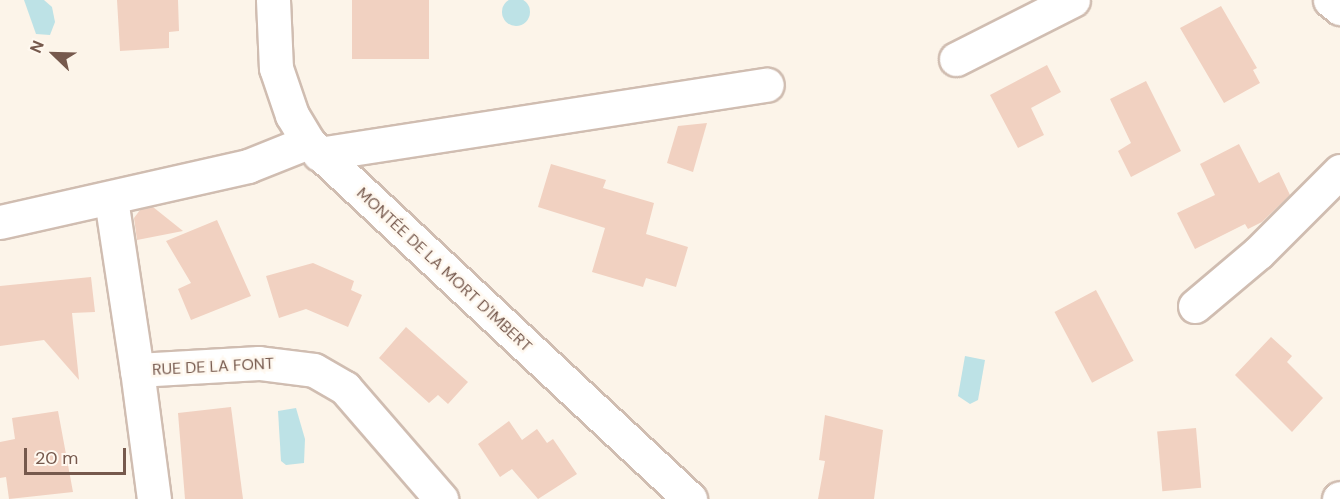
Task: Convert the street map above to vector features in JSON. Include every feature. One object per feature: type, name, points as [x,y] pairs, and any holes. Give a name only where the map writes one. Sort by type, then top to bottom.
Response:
[{"type":"street","name":"MONTÉE DE LA MORT D'IMBERT","points":[[273,0],[276,68],[292,115],[313,148],[690,499]]},
{"type":"street","points":[[1330,0],[1340,8]]},
{"type":"street","points":[[956,58],[1063,2]]},
{"type":"street","points":[[0,222],[111,199],[313,148],[767,85]]},
{"type":"street","points":[[1195,306],[1258,253],[1340,171]]},
{"type":"street","name":"RUE DE LA FONT","points":[[111,199],[137,370],[259,363],[314,370],[345,388],[441,499]]},
{"type":"street","points":[[137,370],[154,499]]},
{"type":"water","points":[[516,-2],[526,2],[530,12],[526,22],[516,26],[506,22],[502,12],[506,2]]},
{"type":"water","points":[[24,0],[44,0],[52,7],[55,22],[50,35],[36,34]]},
{"type":"water","points":[[965,356],[985,360],[978,400],[970,404],[958,396]]},
{"type":"water","points":[[296,408],[305,439],[304,463],[286,465],[281,461],[278,411]]},
{"type":"building","points":[[117,0],[178,0],[179,31],[169,32],[169,48],[120,51]]},
{"type":"building","points":[[352,0],[429,0],[429,59],[352,59]]},
{"type":"building","points":[[1221,6],[1257,68],[1253,70],[1260,83],[1224,103],[1180,28]]},
{"type":"building","points":[[1047,65],[1061,92],[1031,108],[1044,135],[1018,148],[990,95]]},
{"type":"building","points":[[1146,81],[1181,151],[1131,177],[1118,151],[1131,143],[1110,99]]},
{"type":"building","points":[[707,123],[693,172],[667,163],[678,126]]},
{"type":"building","points":[[1239,144],[1259,183],[1279,172],[1290,195],[1262,222],[1248,229],[1245,224],[1195,249],[1177,213],[1215,195],[1200,164]]},
{"type":"building","points":[[551,164],[606,180],[603,188],[654,203],[646,234],[688,247],[676,287],[646,278],[643,287],[592,272],[605,228],[538,207]]},
{"type":"building","points":[[153,207],[183,231],[137,240],[134,218],[140,210]]},
{"type":"building","points":[[217,220],[251,296],[191,320],[178,289],[191,283],[166,241]]},
{"type":"building","points":[[313,263],[354,281],[351,290],[362,295],[348,327],[306,309],[279,318],[266,276]]},
{"type":"building","points":[[91,277],[95,312],[72,313],[79,380],[44,340],[0,346],[0,286]]},
{"type":"building","points":[[1096,290],[1134,361],[1092,383],[1055,312]]},
{"type":"building","points":[[406,327],[468,382],[448,404],[438,395],[429,403],[379,358]]},
{"type":"building","points":[[1271,337],[1292,356],[1287,362],[1323,398],[1292,432],[1235,375]]},
{"type":"building","points":[[231,407],[243,499],[185,499],[178,413]]},
{"type":"building","points":[[58,411],[73,492],[9,499],[6,477],[0,478],[0,442],[15,439],[12,418]]},
{"type":"building","points":[[825,415],[883,430],[874,499],[818,499],[825,461],[819,460]]},
{"type":"building","points":[[509,421],[522,440],[537,429],[547,443],[553,439],[577,474],[538,499],[512,469],[500,477],[478,444]]},
{"type":"building","points":[[1196,428],[1201,488],[1162,491],[1157,431]]}]
